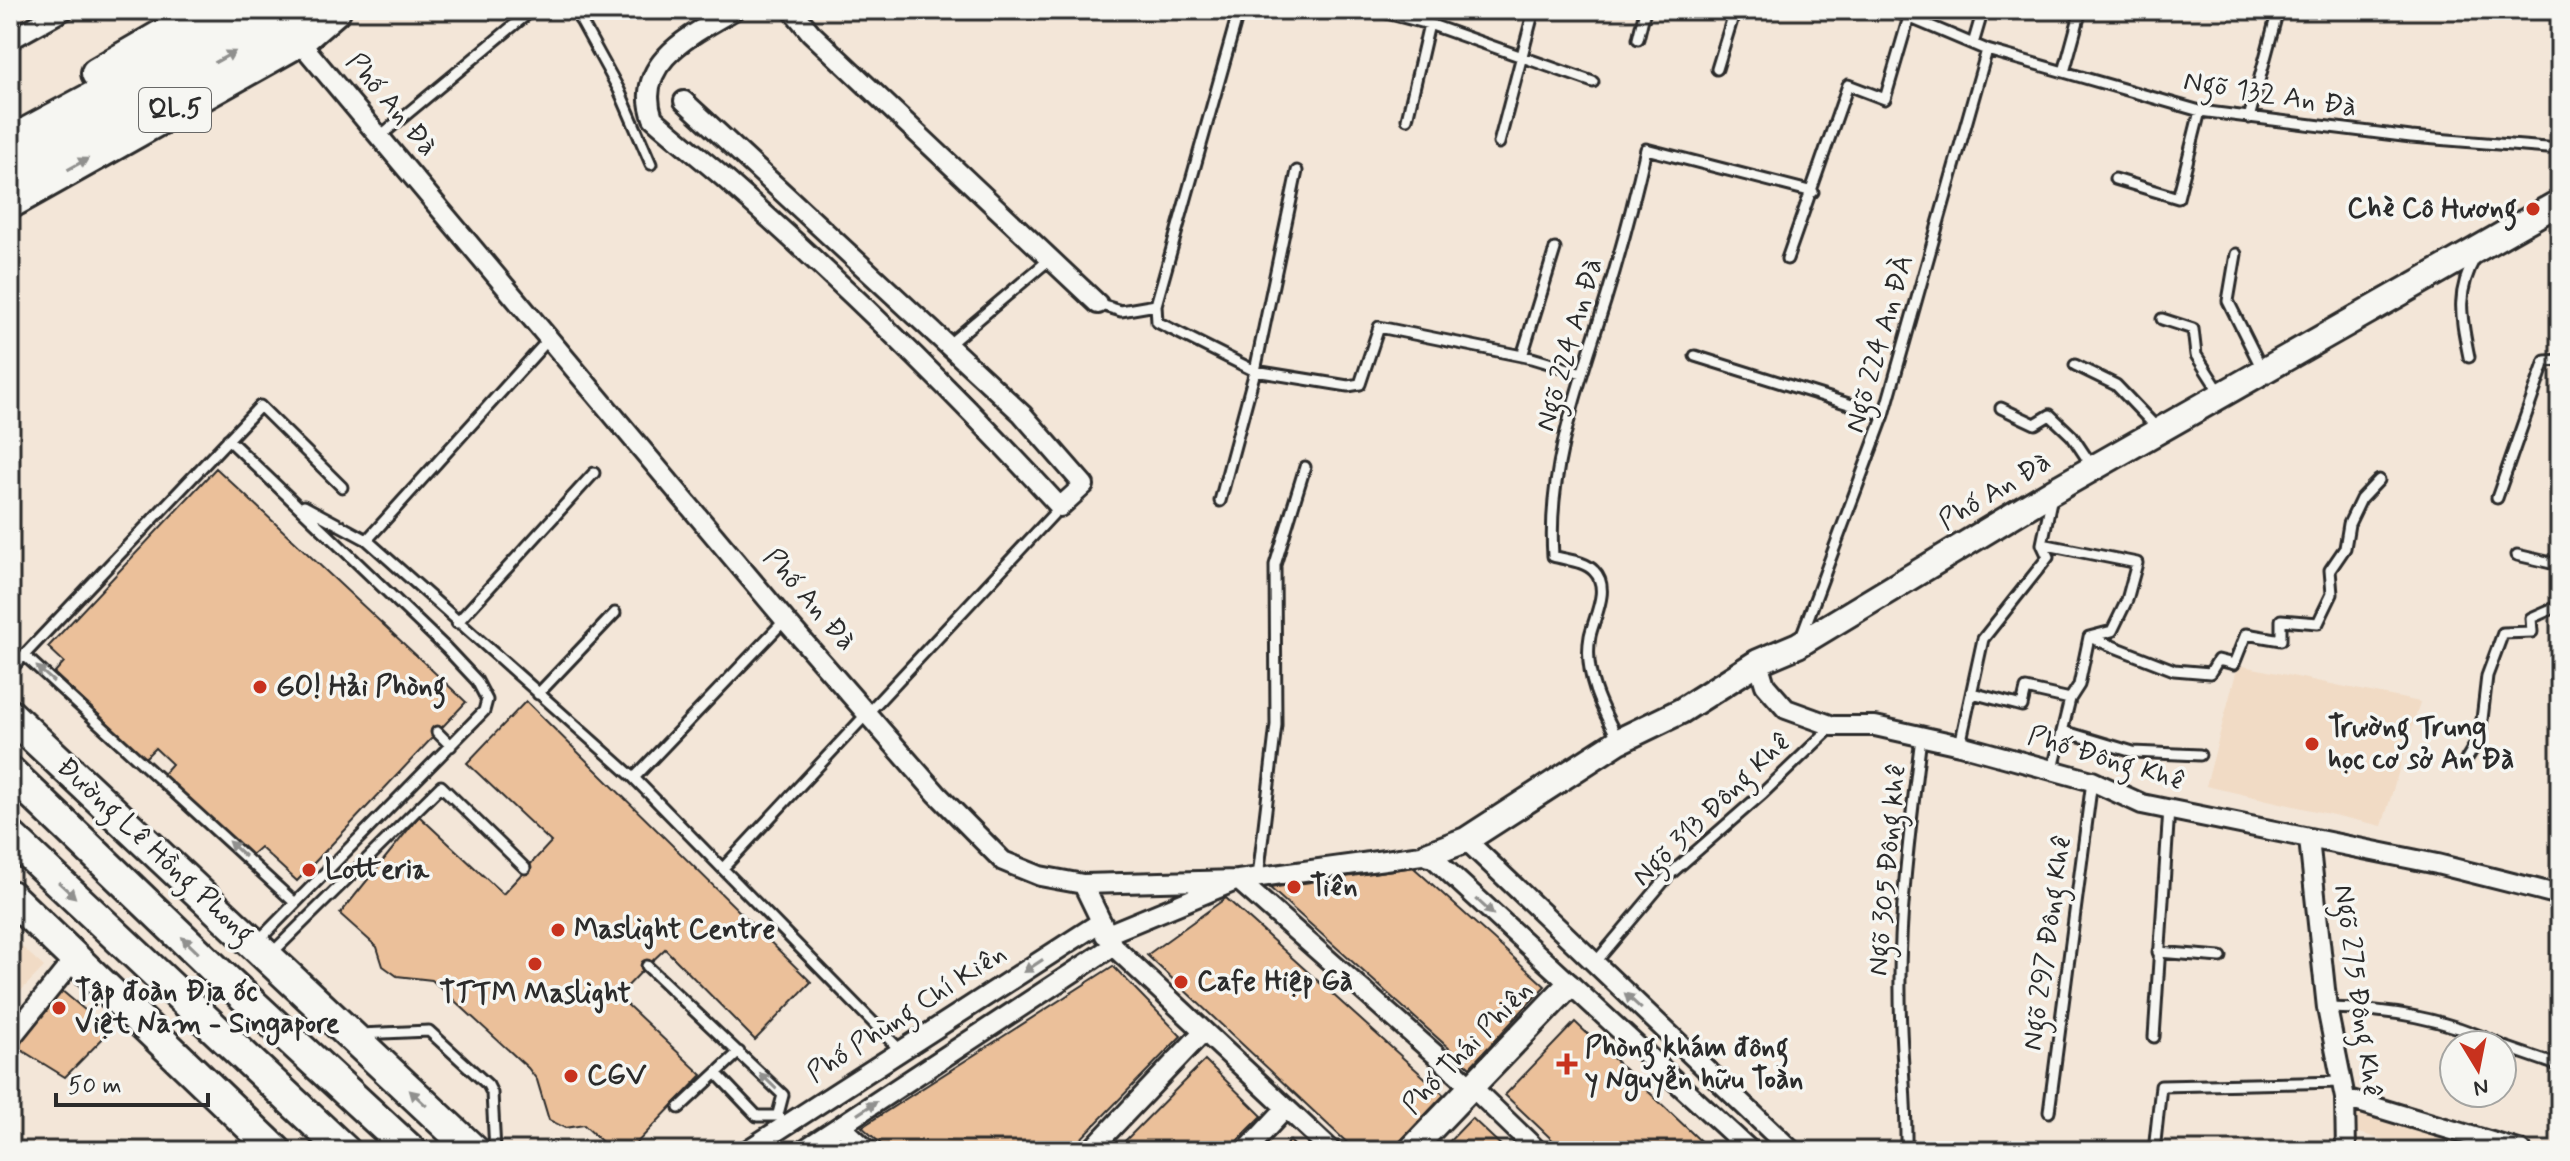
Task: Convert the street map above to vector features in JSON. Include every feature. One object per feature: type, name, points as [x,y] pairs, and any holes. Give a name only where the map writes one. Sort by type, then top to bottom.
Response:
[{"type":"main road","name":"QL.5","points":[[10,142],[256,10]]},
{"type":"main road","name":"QL.5","points":[[10,176],[313,10]]},
{"type":"main road","name":"QL.5","points":[[10,203],[299,41],[335,10]]},
{"type":"main road","name":"QL.5","points":[[10,121],[202,11]]},
{"type":"main road","name":"Đường Lê Hồng Phong","points":[[10,715],[474,1151]]},
{"type":"main road","name":"Đường Lê Hồng Phong","points":[[10,772],[221,975],[411,1151]]},
{"type":"main road","points":[[10,836],[345,1151]]},
{"type":"main road","points":[[10,896],[276,1151]]},
{"type":"street","points":[[10,40],[64,10]]},
{"type":"street","points":[[684,101],[1022,414],[1084,485],[1060,507],[1014,457],[880,325],[723,177],[653,118],[651,83],[661,62],[674,46],[734,10]]},
{"type":"street","points":[[792,10],[821,42],[1098,304]]},
{"type":"street","name":"Phố An Đà","points":[[299,41],[785,620],[969,829],[1003,861],[1040,876],[1083,884],[1238,880],[1429,854],[1466,840],[1619,741],[1681,711],[1758,662],[1798,645],[2053,491],[2560,202]]},
{"type":"street","name":"Phố Đông Khê","points":[[1758,662],[1765,685],[1786,709],[1833,726],[1875,726],[1960,745],[2092,781],[2142,804],[2437,864],[2560,895]]},
{"type":"street","name":"Ngõ 275 Đông Khê","points":[[2309,839],[2327,1008],[2343,1090],[2346,1151]]},
{"type":"street","points":[[1466,840],[1792,1151]]},
{"type":"street","points":[[1429,854],[1568,986],[1751,1151]]},
{"type":"street","points":[[1106,935],[1238,880],[1472,1087],[1538,1151]]},
{"type":"street","points":[[1083,884],[1106,935],[1203,1032],[1332,1151]]},
{"type":"street","name":"Phố Phùng Chí Kiên","points":[[746,1151],[789,1117],[1106,935]]},
{"type":"street","name":"Phố Phùng Chí Kiên","points":[[802,1151],[1106,935]]},
{"type":"street","points":[[10,1039],[75,958]]},
{"type":"street","name":"Phố Thái Phiên","points":[[1410,1151],[1568,986]]},
{"type":"street","points":[[1090,1151],[1203,1032]]},
{"type":"street","points":[[2343,1090],[2522,1151]]},
{"type":"street","points":[[1246,1151],[1286,1108]]},
{"type":"street","points":[[789,1117],[823,1137]]},
{"type":"street","points":[[841,1126],[868,1151]]},
{"type":"lane","points":[[575,10],[619,90],[651,164]]},
{"type":"lane","points":[[580,20],[600,10]]},
{"type":"lane","points":[[1239,10],[1156,305],[1157,322],[1255,371],[1348,386],[1360,384],[1379,327],[1522,356],[1582,373]]},
{"type":"lane","points":[[1375,10],[1429,24],[1593,82]]},
{"type":"lane","points":[[1499,143],[1534,10]]},
{"type":"lane","points":[[1638,39],[1645,10]]},
{"type":"lane","points":[[1717,69],[1735,10]]},
{"type":"lane","name":"Ngõ 132 An Đà","points":[[1892,10],[1987,50],[2200,111],[2560,149]]},
{"type":"lane","points":[[1973,44],[1983,10]]},
{"type":"lane","points":[[2064,72],[2081,10]]},
{"type":"lane","points":[[2249,118],[2278,10]]},
{"type":"lane","points":[[379,137],[531,11]]},
{"type":"lane","points":[[1787,259],[1848,85],[1885,99],[1909,17]]},
{"type":"lane","points":[[1407,119],[1429,24]]},
{"type":"lane","name":"Ngõ 224 An ĐÀ","points":[[1798,645],[1831,566],[1884,415],[1987,50]]},
{"type":"lane","points":[[2115,179],[2178,198],[2200,111]]},
{"type":"lane","name":"Ngõ 224 An Đà","points":[[1619,741],[1596,697],[1591,669],[1590,637],[1598,611],[1599,581],[1595,571],[1584,565],[1553,556],[1550,513],[1568,419],[1627,231],[1646,149],[1813,192]]},
{"type":"lane","points":[[1220,501],[1255,371],[1297,171]]},
{"type":"lane","points":[[2469,357],[2460,309],[2464,278],[2484,243]]},
{"type":"lane","points":[[1522,356],[1555,249]]},
{"type":"lane","points":[[2236,254],[2228,301],[2264,372]]},
{"type":"lane","points":[[948,345],[1050,259]]},
{"type":"lane","points":[[1098,304],[1121,311],[1156,305]]},
{"type":"lane","points":[[2162,319],[2193,329],[2196,355],[2223,396]]},
{"type":"lane","points":[[367,540],[548,340]]},
{"type":"lane","points":[[1695,356],[1884,415]]},
{"type":"lane","points":[[2497,498],[2545,361],[2560,360]]},
{"type":"lane","points":[[2075,365],[2116,385],[2133,399],[2160,431]]},
{"type":"lane","points":[[10,670],[177,490],[260,406],[342,487]]},
{"type":"lane","points":[[2001,408],[2035,424],[2050,415],[2072,436],[2094,468]]},
{"type":"lane","points":[[228,439],[477,681],[487,705],[451,746],[294,902],[262,951]]},
{"type":"lane","points":[[1258,877],[1276,725],[1275,565],[1305,467]]},
{"type":"lane","points":[[457,623],[594,473]]},
{"type":"lane","points":[[2089,637],[2174,670],[2210,673],[2218,660],[2234,664],[2246,634],[2281,640],[2281,620],[2318,623],[2332,594],[2330,570],[2345,548],[2349,524],[2361,499],[2379,480]]},
{"type":"lane","points":[[177,490],[187,499]]},
{"type":"lane","points":[[1960,745],[1983,639],[2048,557],[2042,544],[2053,491]]},
{"type":"lane","points":[[294,501],[367,540],[634,778],[901,1051]]},
{"type":"lane","points":[[724,867],[1060,507]]},
{"type":"lane","points":[[2042,544],[2137,563],[2127,600],[2112,631],[2089,637]]},
{"type":"lane","points":[[2517,555],[2560,565]]},
{"type":"lane","points":[[2466,760],[2480,737],[2487,676],[2503,633],[2532,632],[2531,618],[2556,607],[2560,600]]},
{"type":"lane","points":[[538,694],[615,613]]},
{"type":"lane","points":[[634,778],[785,620]]},
{"type":"lane","points":[[2053,769],[2070,699],[2079,685],[2089,637]]},
{"type":"lane","points":[[24,655],[294,902]]},
{"type":"lane","points":[[1972,693],[2022,706],[2026,689],[2070,699]]},
{"type":"lane","name":"Ngõ 313 Đông Khê","points":[[1594,964],[1669,875],[1763,793],[1833,726]]},
{"type":"lane","points":[[2063,731],[2133,752],[2200,755]]},
{"type":"lane","points":[[437,732],[451,746]]},
{"type":"lane","name":"Ngõ 305 Đông khê","points":[[1906,1151],[1907,1102],[1900,995],[1902,906],[1921,737]]},
{"type":"lane","name":"Ngõ 297 Đông Khê","points":[[2049,1112],[2092,781]]},
{"type":"lane","points":[[262,951],[441,786],[525,868]]},
{"type":"lane","points":[[2154,1037],[2169,809]]},
{"type":"lane","points":[[2158,952],[2221,957]]},
{"type":"lane","points":[[647,966],[783,1095],[789,1117],[757,1116],[717,1074]]},
{"type":"lane","points":[[2327,1008],[2379,1009],[2439,1021],[2460,1029]]},
{"type":"lane","points":[[350,1034],[415,1029],[438,1037],[492,1093],[495,1151]]},
{"type":"lane","points":[[2518,1051],[2560,1066]]},
{"type":"lane","points":[[679,1108],[739,1052]]},
{"type":"lane","points":[[2154,1151],[2161,1086],[2343,1090]]},
{"type":"shaded area","name":"Trường Trung học cơ sở An Đà","points":[[2238,665],[2420,702],[2382,826],[2206,786]]},
{"type":"shaded area","points":[[10,936],[44,967],[10,1002]]},
{"type":"shaded area","points":[[2351,1107],[2477,1145],[2476,1151],[2419,1151],[2350,1130]]},
{"type":"building","name":"GO! Hải Phòng","points":[[216,468],[466,702],[297,881],[260,847],[249,857],[162,775],[172,764],[155,748],[145,758],[54,673],[64,662],[48,647]]},
{"type":"building","name":"Maslight Centre","points":[[526,701],[811,982],[755,1040],[665,949],[618,996],[702,1075],[629,1151],[612,1151],[584,1125],[565,1128],[549,1120],[537,1080],[528,1068],[432,980],[397,976],[383,966],[377,947],[340,914],[419,816],[503,894],[551,842],[467,763]]},
{"type":"building","points":[[1413,867],[1545,986],[1470,1067],[1270,888]]},
{"type":"building","points":[[1226,898],[1444,1095],[1391,1151],[1356,1151],[1147,955]]},
{"type":"building","points":[[1113,966],[1181,1036],[1069,1151],[889,1151],[862,1127]]},
{"type":"building","name":"Tập đoàn Địa ốc Việt Nam - Singapore","points":[[55,985],[110,1031],[65,1077],[10,1043]]},
{"type":"building","points":[[1575,1022],[1711,1151],[1564,1151],[1505,1095]]},
{"type":"building","points":[[1205,1060],[1262,1116],[1227,1151],[1115,1151]]},
{"type":"building","points":[[1472,1118],[1507,1151],[1440,1151]]},
{"type":"building","points":[[1290,1141],[1300,1151],[1279,1151]]},
{"type":"place","name":"Chè Cô Hương","points":[[2533,209]]},
{"type":"place","name":"GO! Hải Phòng","points":[[260,687]]},
{"type":"place","name":"Trường Trung học cơ sở An Đà","points":[[2312,744]]},
{"type":"place","name":"Lotteria","points":[[309,870]]},
{"type":"place","name":"Tiên","points":[[1294,887]]},
{"type":"place","name":"Maslight Centre","points":[[558,930]]},
{"type":"place","name":"TTTM Maslight","points":[[535,964]]},
{"type":"place","name":"Cafe Hiệp Gà","points":[[1181,982]]},
{"type":"place","name":"Tập đoàn Địa ốc Việt Nam - Singapore","points":[[59,1008]]},
{"type":"place","name":"Phòng khám đông y Nguyễn hữu Toàn","points":[[1567,1064]]},
{"type":"place","name":"CGV","points":[[571,1076]]}]
